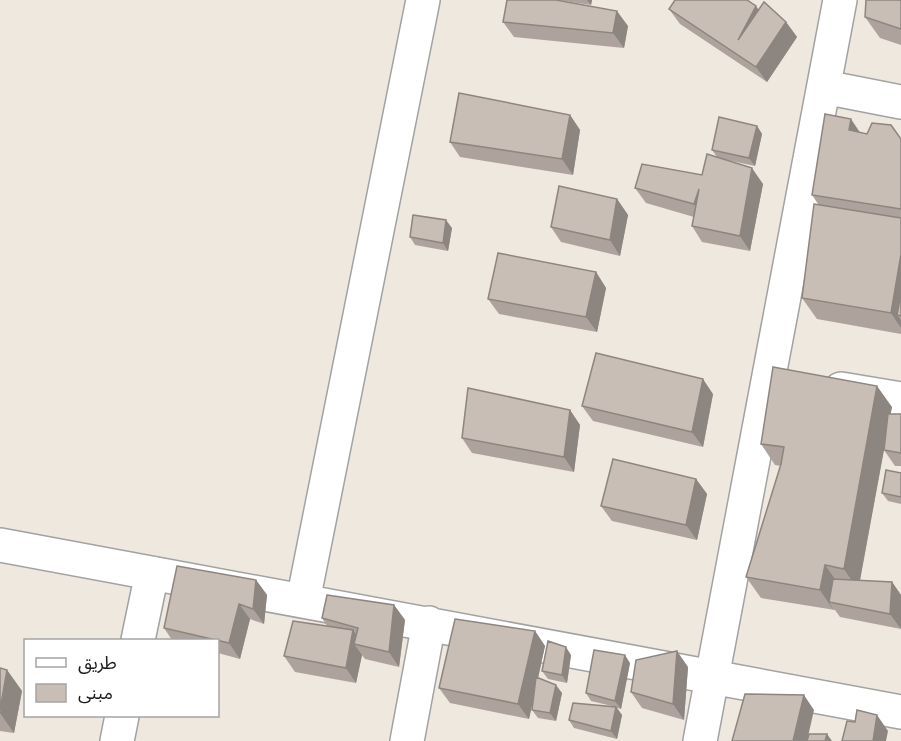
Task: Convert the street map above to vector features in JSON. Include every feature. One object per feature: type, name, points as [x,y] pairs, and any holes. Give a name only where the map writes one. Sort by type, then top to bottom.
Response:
[{"type":"street","points":[[303,601],[423,0]]},
{"type":"street","points":[[700,741],[840,0]]},
{"type":"street","points":[[824,87],[901,102]]},
{"type":"street","points":[[769,377],[901,399]]},
{"type":"street","points":[[0,545],[901,712]]},
{"type":"street","points":[[138,639],[152,573]]},
{"type":"street","points":[[407,741],[429,623]]},
{"type":"street","points":[[117,741],[122,717]]},
{"type":"building","points":[[507,0],[556,0],[617,11],[613,33],[503,22]]},
{"type":"building","points":[[675,0],[747,0],[756,6],[738,40],[764,2],[786,22],[756,67],[669,9]]},
{"type":"building","points":[[866,0],[901,0],[901,29],[865,17]]},
{"type":"building","points":[[459,93],[570,115],[562,159],[450,142]]},
{"type":"building","points":[[825,114],[851,119],[849,130],[867,134],[872,123],[891,125],[901,139],[901,209],[812,195]]},
{"type":"building","points":[[719,117],[757,126],[749,158],[712,150]]},
{"type":"building","points":[[707,154],[752,168],[740,236],[692,226],[699,189],[694,204],[635,188],[642,164],[702,175]]},
{"type":"building","points":[[559,186],[617,199],[610,240],[551,227]]},
{"type":"building","points":[[814,204],[901,218],[901,254],[891,313],[802,298]]},
{"type":"building","points":[[413,215],[446,220],[443,243],[410,237]]},
{"type":"building","points":[[498,253],[596,272],[586,317],[488,299]]},
{"type":"building","points":[[901,294],[901,316],[897,315]]},
{"type":"building","points":[[596,353],[703,379],[692,432],[582,406]]},
{"type":"building","points":[[773,367],[877,386],[844,569],[825,565],[820,590],[746,577],[781,464],[784,447],[761,444]]},
{"type":"building","points":[[468,388],[570,410],[564,457],[462,438]]},
{"type":"building","points":[[888,414],[901,414],[901,453],[884,450]]},
{"type":"building","points":[[613,459],[696,479],[686,525],[601,506]]},
{"type":"building","points":[[886,470],[901,473],[901,497],[882,493]]},
{"type":"building","points":[[177,566],[256,580],[253,609],[239,604],[229,643],[164,628]]},
{"type":"building","points":[[833,579],[892,582],[890,614],[829,602]]},
{"type":"building","points":[[327,595],[394,605],[389,652],[354,644],[358,628],[322,618]]},
{"type":"building","points":[[455,619],[535,631],[518,704],[439,688]]},
{"type":"building","points":[[293,621],[353,630],[346,668],[284,656]]},
{"type":"building","points":[[548,641],[566,647],[562,675],[542,671]]},
{"type":"building","points":[[594,650],[625,655],[615,701],[586,693]]},
{"type":"building","points":[[677,651],[673,704],[631,692],[636,660]]},
{"type":"building","points":[[0,668],[7,670],[0,710]]},
{"type":"building","points":[[536,677],[556,685],[550,713],[532,710]]},
{"type":"building","points":[[745,694],[804,695],[793,741],[732,741]]},
{"type":"building","points":[[573,703],[616,707],[611,731],[569,720]]},
{"type":"building","points":[[857,710],[877,715],[873,741],[842,741],[847,721],[855,722]]},
{"type":"building","points":[[809,734],[827,734],[825,741],[807,741]]}]
